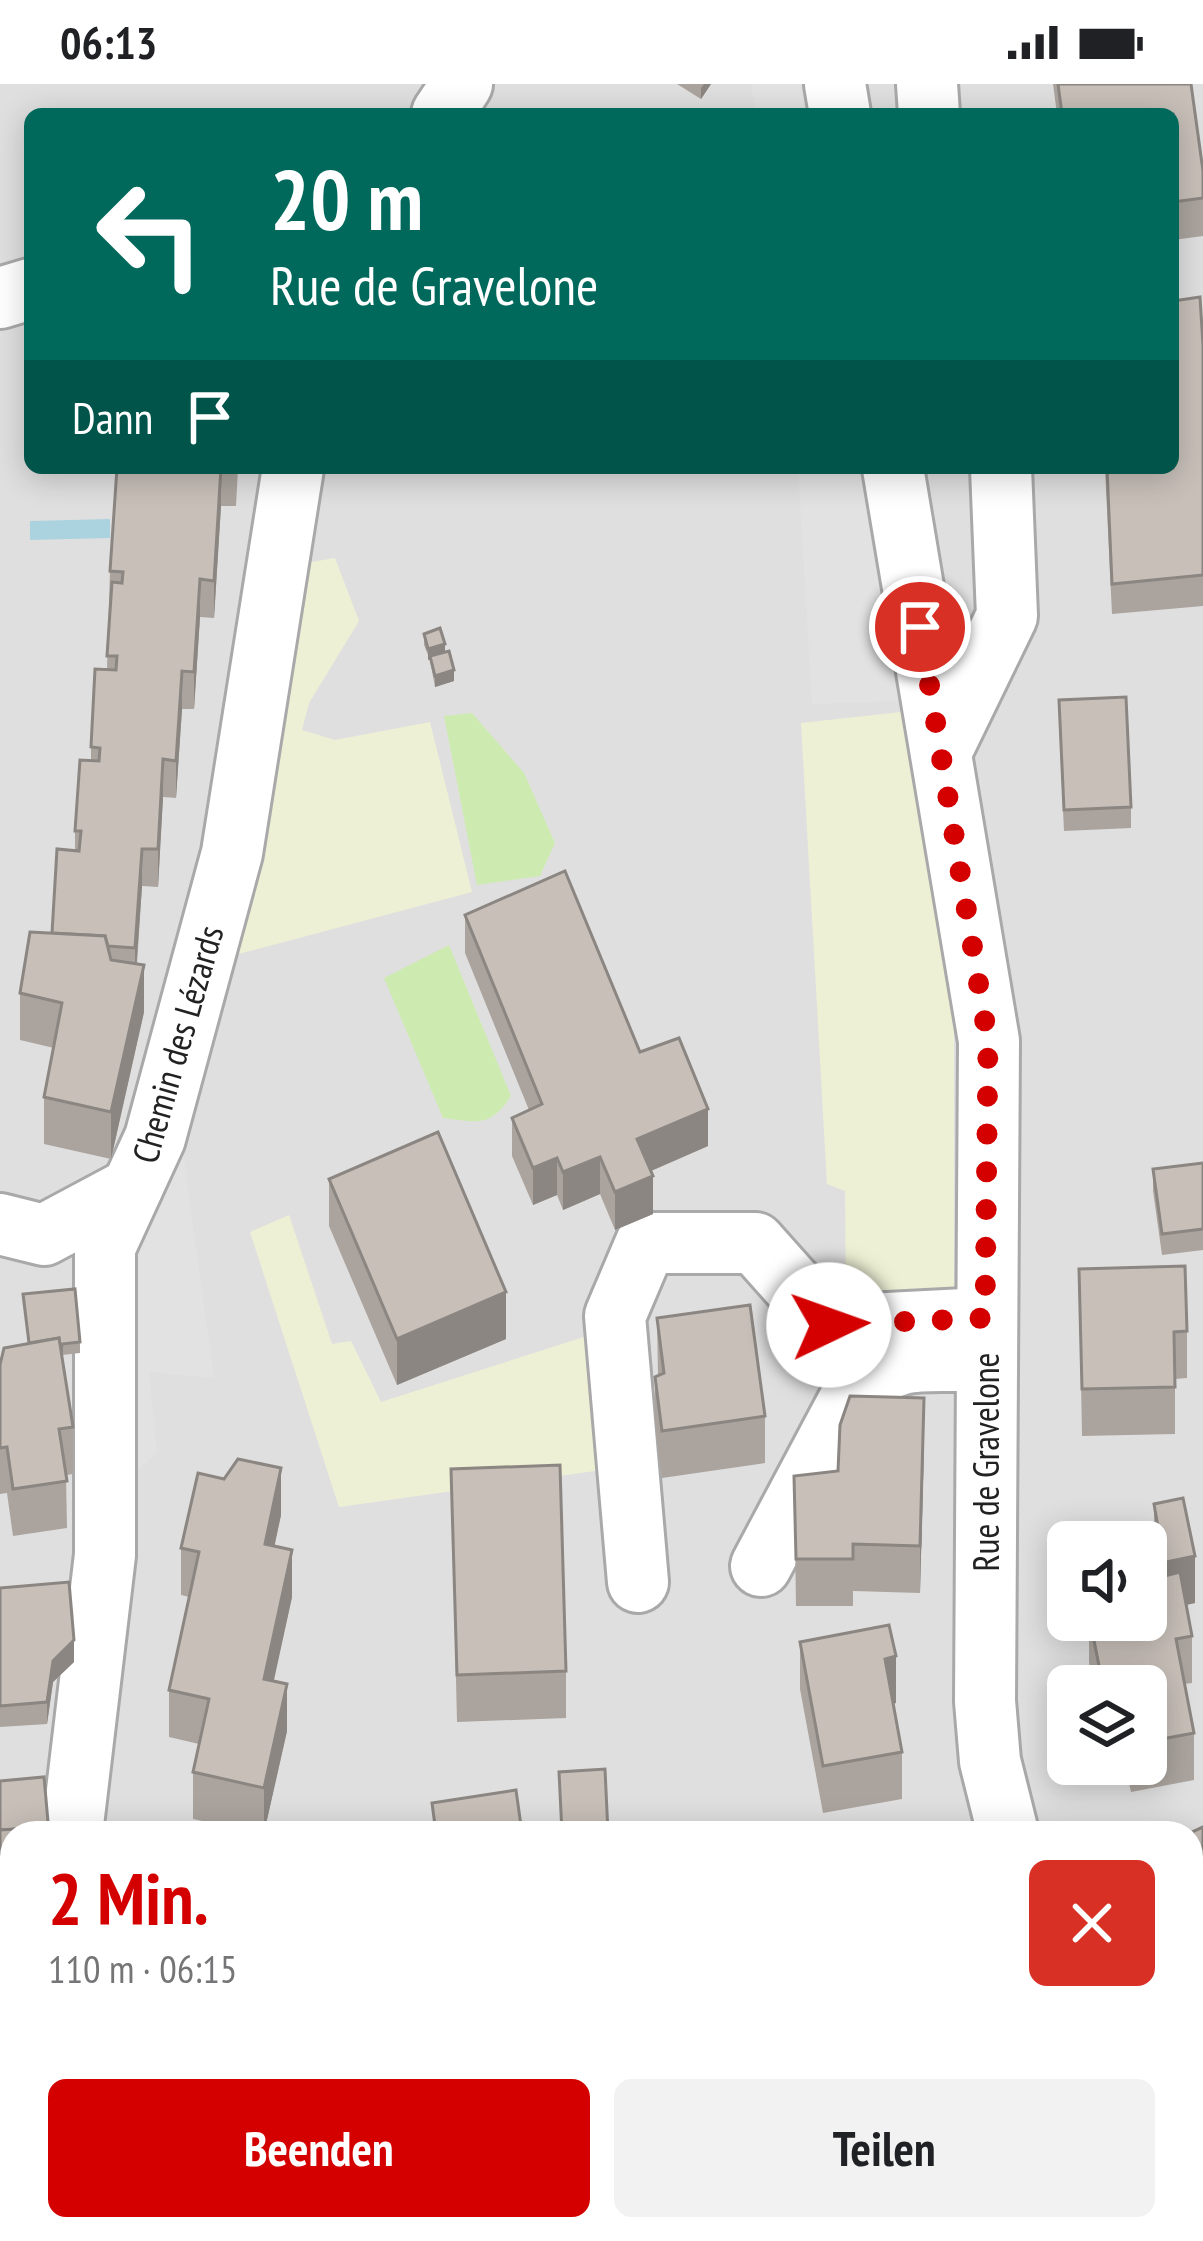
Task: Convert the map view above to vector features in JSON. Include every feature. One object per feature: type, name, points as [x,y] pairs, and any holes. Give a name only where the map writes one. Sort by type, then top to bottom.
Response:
[{"type":"street","name":"Chemin des Lézards","points":[[74,1821],[105,1555],[105,1247],[155,1138],[232,853],[292,474]]},
{"type":"street","points":[[941,752],[1007,616],[1001,474]]},
{"type":"street","name":"Rue de Gravelone","points":[[909,479],[941,752],[988,1041],[985,1710],[1005,1821]]},
{"type":"street","points":[[0,1224],[44,1234],[132,1188]]},
{"type":"street","points":[[638,1582],[614,1316],[646,1243],[754,1243],[829,1325],[985,1339]]},
{"type":"street","points":[[760,1566],[854,1390],[878,1370],[985,1339]]},
{"type":"shaded area","points":[[0,84],[1203,84],[1203,1821],[0,1821]]},
{"type":"shaded area","points":[[751,84],[801,84],[805,108],[755,108]]},
{"type":"shaded area","points":[[798,474],[866,474],[904,701],[812,704]]},
{"type":"shaded area","points":[[181,1138],[214,1378],[149,1372],[157,1453],[122,1485],[119,1249]]},
{"type":"green space","points":[[335,558],[359,621],[309,703],[302,730],[335,740],[430,722],[472,892],[231,956],[306,563]]},
{"type":"green space","points":[[901,712],[954,1004],[954,1287],[846,1298],[845,1191],[827,1184],[801,723]]},
{"type":"green space","points":[[472,713],[524,773],[555,843],[540,876],[477,885],[444,716]]},
{"type":"green space","points":[[449,945],[511,1096],[496,1114],[482,1120],[443,1118],[384,978]]},
{"type":"green space","points":[[289,1215],[332,1344],[351,1341],[381,1402],[587,1336],[609,1469],[339,1507],[250,1232]]},
{"type":"water","points":[[110,519],[110,538],[30,540],[30,521]]},
{"type":"building","points":[[1058,84],[1191,84],[1203,198],[1179,201],[1179,108],[1061,108]]},
{"type":"building","points":[[1200,297],[1203,575],[1112,584],[1107,474],[1179,474],[1179,300]]},
{"type":"building","points":[[117,474],[221,474],[214,581],[200,579],[194,672],[182,671],[176,761],[163,759],[158,849],[142,849],[135,948],[108,946],[105,936],[52,933],[57,849],[79,851],[81,831],[75,831],[80,760],[99,761],[100,748],[91,747],[95,669],[116,670],[117,656],[107,656],[112,582],[122,583],[123,572],[110,571]]},
{"type":"building","points":[[440,628],[445,644],[428,649],[424,634]]},
{"type":"building","points":[[449,651],[454,670],[435,676],[430,656]]},
{"type":"building","points":[[1126,697],[1131,807],[1064,810],[1059,700]]},
{"type":"building","points":[[565,871],[640,1052],[679,1038],[708,1109],[637,1139],[653,1176],[615,1192],[600,1157],[563,1172],[557,1158],[533,1168],[512,1118],[542,1104],[465,915]]},
{"type":"building","points":[[30,932],[105,936],[111,960],[144,965],[111,1112],[44,1097],[62,1003],[20,993]]},
{"type":"building","points":[[438,1132],[506,1292],[397,1339],[329,1179]]},
{"type":"building","points":[[1203,1163],[1203,1229],[1162,1234],[1153,1169]]},
{"type":"building","points":[[1185,1266],[1187,1331],[1174,1332],[1175,1387],[1082,1389],[1079,1269]]},
{"type":"building","points":[[75,1289],[80,1342],[62,1344],[61,1353],[59,1338],[29,1343],[23,1294]]},
{"type":"building","points":[[750,1305],[765,1416],[662,1431],[655,1377],[664,1373],[657,1318]]},
{"type":"building","points":[[59,1338],[73,1427],[59,1429],[67,1481],[13,1489],[7,1447],[0,1448],[4,1348]]},
{"type":"building","points":[[850,1396],[924,1398],[920,1546],[853,1544],[853,1559],[796,1559],[794,1476],[838,1471],[840,1425]]},
{"type":"building","points":[[238,1459],[281,1468],[265,1544],[292,1550],[264,1679],[287,1684],[264,1788],[193,1772],[209,1699],[169,1690],[199,1552],[181,1548],[198,1473],[224,1479]]},
{"type":"building","points":[[560,1465],[566,1671],[457,1675],[451,1469]]},
{"type":"building","points":[[1183,1498],[1195,1556],[1167,1562],[1167,1521],[1157,1521],[1154,1504]]},
{"type":"building","points":[[1180,1572],[1192,1636],[1176,1639],[1194,1733],[1167,1738],[1167,1665],[1099,1665],[1094,1641],[1167,1641],[1167,1575]]},
{"type":"building","points":[[69,1582],[74,1640],[53,1661],[47,1702],[0,1706],[0,1588]]},
{"type":"building","points":[[889,1625],[896,1656],[885,1659],[902,1752],[823,1766],[800,1642]]},
{"type":"building","points":[[605,1769],[607,1821],[561,1821],[559,1772]]},
{"type":"building","points":[[44,1777],[48,1821],[0,1821],[0,1781]]},
{"type":"building","points":[[516,1790],[520,1821],[434,1821],[432,1803]]},
{"type":"route","points":[[829,1325],[985,1318],[988,1041],[920,627]]}]
